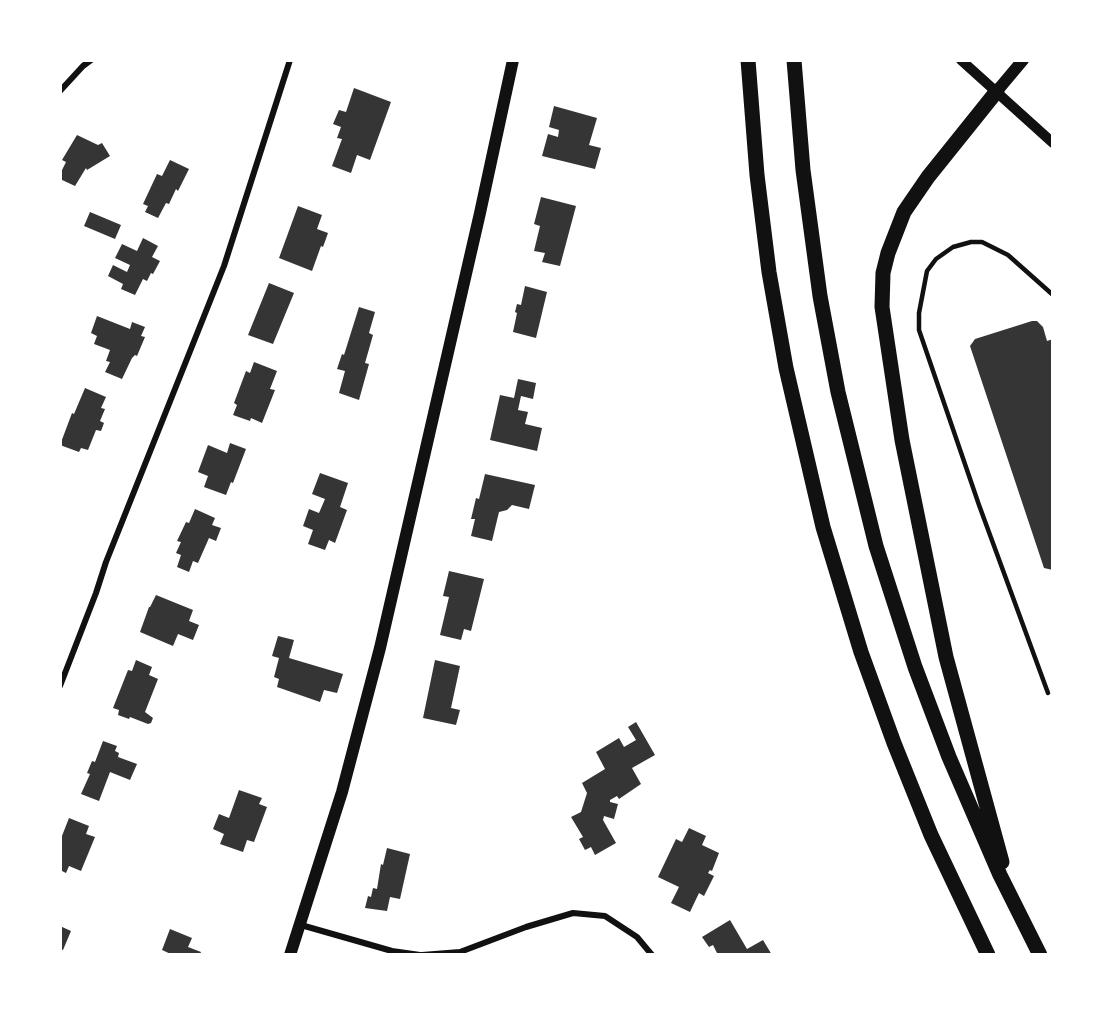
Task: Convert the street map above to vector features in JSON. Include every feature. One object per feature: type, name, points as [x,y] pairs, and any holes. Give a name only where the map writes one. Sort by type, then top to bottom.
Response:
[{"type":"highway","points":[[748,60],[757,175],[774,303],[800,433],[823,527],[858,641],[894,743],[931,835],[988,955]]},
{"type":"highway","points":[[794,60],[803,170],[815,265],[836,381],[860,484],[888,586],[929,707],[970,808],[1014,905],[1040,955]]},
{"type":"highway","points":[[997,91],[928,177],[904,212],[883,273],[882,307],[902,440],[946,657],[1014,905]]},
{"type":"main road","points":[[290,955],[342,792],[380,648],[462,295],[513,60]]},
{"type":"main road","points":[[997,91],[1023,60]]},
{"type":"street","points":[[60,91],[91,60]]},
{"type":"street","points":[[60,686],[106,562],[225,266],[290,60]]},
{"type":"street","points":[[961,60],[1053,143]]},
{"type":"street","points":[[301,925],[392,951],[421,955],[460,952],[526,927],[573,913],[605,916],[637,937],[652,955]]},
{"type":"lane","points":[[1048,693],[979,505],[919,330],[919,313],[927,271],[936,259],[954,247],[971,242],[982,242],[1008,255],[1053,296]]},
{"type":"building","points":[[354,88],[391,102],[370,160],[357,155],[351,173],[332,166],[342,139],[337,138],[341,127],[333,124],[339,110],[346,112]]},
{"type":"building","points":[[554,106],[597,118],[589,145],[601,148],[595,169],[542,156],[548,134],[558,137],[559,130],[549,127]]},
{"type":"building","points":[[77,135],[98,145],[102,143],[110,156],[87,170],[86,168],[75,186],[60,179],[60,174],[66,162],[62,160]]},
{"type":"building","points":[[170,160],[189,169],[178,191],[176,189],[169,204],[166,203],[158,218],[145,212],[148,206],[143,204],[157,174],[162,176]]},
{"type":"building","points":[[541,197],[576,206],[560,266],[542,262],[545,253],[534,251],[540,226],[534,224]]},
{"type":"building","points":[[298,206],[322,215],[317,229],[328,233],[312,271],[279,258]]},
{"type":"building","points":[[90,212],[121,225],[115,239],[84,226]]},
{"type":"building","points":[[143,238],[158,246],[152,257],[160,261],[147,281],[143,279],[135,295],[121,289],[123,284],[108,276],[113,265],[127,272],[130,265],[115,258],[122,244],[137,251]]},
{"type":"building","points":[[269,283],[294,293],[273,344],[248,335]]},
{"type":"building","points":[[525,286],[547,292],[536,338],[513,332],[517,304],[521,305]]},
{"type":"building","points":[[359,307],[375,312],[369,333],[373,335],[365,363],[369,364],[359,400],[339,393],[345,371],[337,369],[342,354],[344,355]]},
{"type":"building","points":[[97,316],[130,329],[132,322],[145,327],[141,336],[145,337],[137,356],[132,358],[122,379],[105,372],[110,362],[106,361],[110,350],[94,344],[97,336],[91,333]]},
{"type":"building","points":[[1037,321],[1043,327],[1047,341],[1053,339],[1053,570],[1044,568],[970,346],[975,339]]},
{"type":"building","points":[[254,362],[277,371],[270,389],[275,390],[262,423],[251,418],[250,421],[233,415],[237,405],[234,403],[246,371],[250,373]]},
{"type":"building","points":[[518,379],[536,383],[533,399],[521,396],[518,410],[528,412],[525,424],[542,428],[537,451],[490,440],[500,395],[514,398]]},
{"type":"building","points":[[85,388],[106,397],[101,408],[105,409],[100,421],[104,423],[101,431],[96,430],[88,450],[81,448],[79,452],[60,445],[72,413],[74,414]]},
{"type":"building","points":[[230,443],[246,449],[226,495],[204,487],[208,476],[198,472],[208,445],[227,453]]},
{"type":"building","points":[[320,473],[348,483],[340,507],[347,510],[335,543],[329,540],[325,550],[308,544],[313,530],[303,526],[309,509],[319,513],[325,499],[312,494]]},
{"type":"building","points":[[485,474],[535,485],[529,509],[512,505],[507,510],[499,512],[492,541],[471,536],[475,519],[471,519]]},
{"type":"building","points":[[195,509],[215,518],[212,525],[221,528],[216,541],[209,538],[198,563],[193,561],[189,572],[177,567],[181,555],[176,553],[181,542],[177,541]]},
{"type":"building","points":[[449,571],[484,579],[471,631],[464,629],[461,640],[440,635],[449,597],[443,596]]},
{"type":"building","points":[[156,595],[193,610],[189,621],[199,625],[193,640],[178,634],[173,646],[140,632]]},
{"type":"building","points":[[278,636],[294,640],[289,658],[343,674],[337,693],[324,690],[320,702],[277,687],[279,679],[274,677],[279,658],[272,656]]},
{"type":"building","points":[[136,660],[152,667],[149,675],[158,679],[145,712],[153,718],[148,724],[118,715],[119,710],[113,708],[128,670],[132,671]]},
{"type":"building","points":[[435,660],[460,666],[451,708],[460,710],[456,725],[423,718]]},
{"type":"building","points":[[636,722],[655,755],[632,768],[641,784],[619,799],[617,796],[610,800],[618,804],[614,819],[604,816],[603,820],[616,843],[595,855],[591,847],[585,850],[579,839],[583,837],[571,817],[581,812],[587,793],[582,783],[605,769],[596,752],[619,738],[624,747],[636,740],[628,727]]},
{"type":"building","points":[[103,741],[117,746],[115,751],[119,753],[118,757],[137,764],[130,780],[110,772],[99,801],[81,794],[90,774],[87,773],[92,761],[95,762]]},
{"type":"building","points":[[239,790],[262,798],[259,804],[267,807],[254,842],[247,840],[243,852],[220,844],[224,834],[213,829],[219,814],[229,818]]},
{"type":"building","points":[[69,818],[89,826],[86,834],[95,837],[81,871],[69,866],[66,873],[60,870],[60,841]]},
{"type":"building","points":[[689,828],[706,836],[702,845],[719,853],[712,871],[708,873],[714,876],[704,896],[699,893],[690,912],[671,903],[679,887],[658,877],[676,839],[682,842]]},
{"type":"building","points":[[387,848],[410,854],[400,899],[390,897],[387,911],[365,908],[373,888],[377,889],[381,864],[383,865]]},
{"type":"building","points":[[730,920],[747,949],[763,940],[772,955],[718,955],[713,945],[709,947],[702,937]]},
{"type":"building","points":[[60,926],[71,931],[63,950],[60,949]]},
{"type":"building","points":[[170,929],[192,938],[188,947],[201,952],[200,955],[173,955],[162,950]]}]
